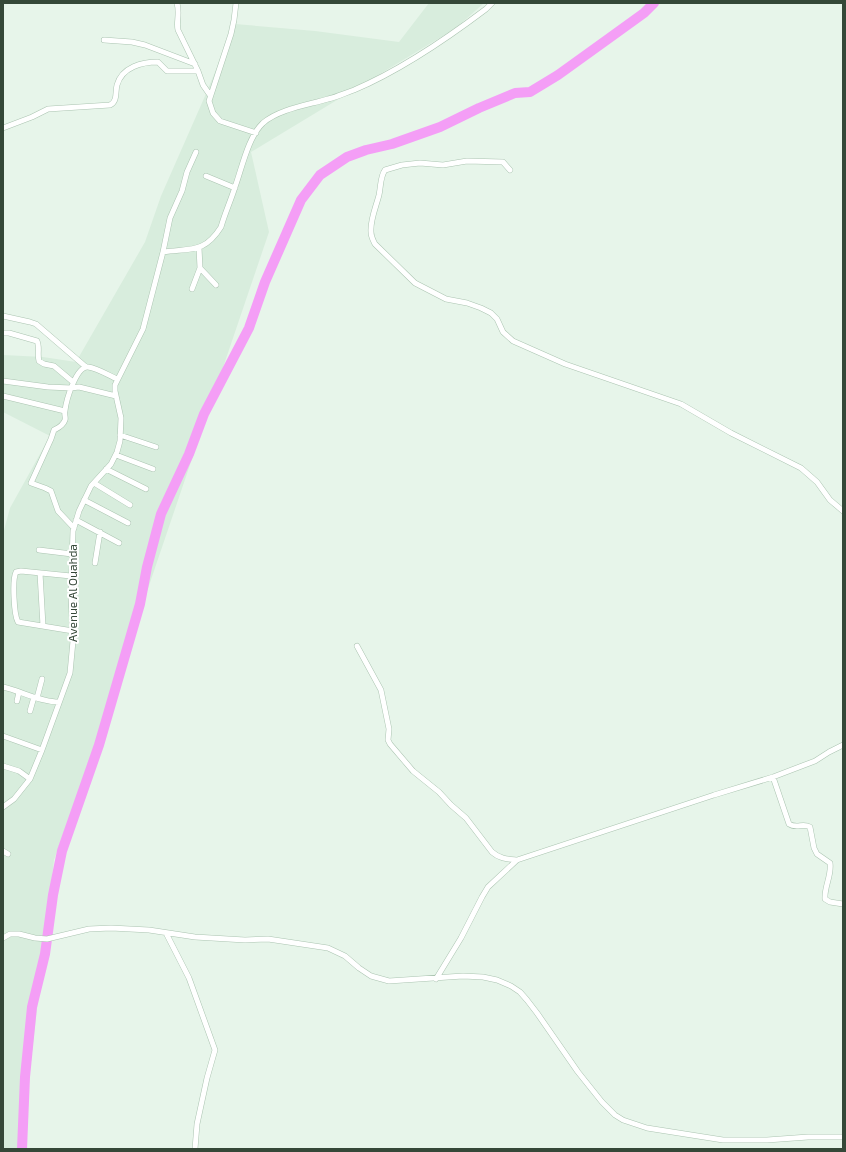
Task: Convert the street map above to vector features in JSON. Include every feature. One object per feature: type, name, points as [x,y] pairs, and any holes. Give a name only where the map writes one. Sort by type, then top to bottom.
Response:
[{"type":"street","points":[[177,3],[179,16],[177,27],[195,64],[203,85],[210,95]]},
{"type":"street","points":[[236,3],[231,34],[209,101],[213,113],[220,121],[256,133]]},
{"type":"street","points":[[163,252],[199,248],[204,246],[215,235],[221,227],[246,155],[256,133],[263,123],[282,113],[330,99],[355,89],[385,74],[432,48],[492,3]]},
{"type":"street","points":[[104,40],[132,42],[145,45],[195,64]]},
{"type":"street","points":[[3,128],[48,109],[62,107],[92,107],[113,104],[120,77],[126,70],[149,62],[158,62],[167,71],[198,71]]},
{"type":"street","name":"Avenue Al Ouahda","points":[[3,807],[14,799],[30,779],[70,673],[73,631],[70,595],[74,528],[84,500],[94,483],[111,464],[116,455],[120,435],[121,418],[116,396],[116,379],[144,329],[170,218],[182,191],[190,164],[196,152]]},
{"type":"street","points":[[510,170],[503,162],[467,161],[443,165],[420,163],[408,164],[385,170],[382,175],[372,223],[372,239],[375,244],[415,283],[446,299],[467,303],[491,313],[497,319],[503,332],[513,341],[565,364],[668,399],[696,411],[731,432],[801,468],[817,482],[830,500],[843,511]]},
{"type":"street","points":[[206,176],[235,188]]},
{"type":"street","points":[[192,288],[200,268],[199,248]]},
{"type":"street","points":[[200,268],[216,285]]},
{"type":"street","points":[[3,316],[36,324],[86,367],[93,368],[116,379]]},
{"type":"street","points":[[3,333],[9,333],[37,341],[39,345],[39,361],[44,364],[54,366],[73,382]]},
{"type":"street","points":[[74,528],[58,511],[51,491],[31,483],[54,430],[60,428],[65,420],[65,411],[73,382],[77,374],[86,367]]},
{"type":"street","points":[[3,381],[72,388],[79,387],[116,396]]},
{"type":"street","points":[[3,396],[65,411]]},
{"type":"street","points":[[120,435],[156,447]]},
{"type":"street","points":[[116,455],[153,469]]},
{"type":"street","points":[[106,470],[146,489]]},
{"type":"street","points":[[94,483],[130,504]]},
{"type":"street","points":[[84,500],[128,523]]},
{"type":"street","points":[[76,520],[119,543]]},
{"type":"street","points":[[95,563],[100,532]]},
{"type":"street","points":[[39,550],[72,554]]},
{"type":"street","points":[[71,576],[16,572],[16,620],[20,624],[73,631]]},
{"type":"street","points":[[40,573],[43,626]]},
{"type":"street","points":[[358,646],[381,690],[388,729],[388,740],[390,744],[413,771],[440,792],[451,805],[466,818],[492,852],[504,859],[517,860],[714,795],[774,777],[815,761],[843,745]]},
{"type":"street","points":[[30,711],[42,679]]},
{"type":"street","points":[[3,687],[35,698],[59,702]]},
{"type":"street","points":[[17,701],[19,692]]},
{"type":"street","points":[[3,736],[42,750]]},
{"type":"street","points":[[3,766],[19,772],[30,779]]},
{"type":"street","points":[[774,777],[789,824],[810,827],[814,848],[817,854],[830,863],[830,871],[824,892],[824,899],[830,902],[843,904]]},
{"type":"street","points":[[436,979],[461,938],[488,887],[517,860]]},
{"type":"street","points":[[3,938],[10,934],[19,934],[35,938],[48,939],[89,929],[111,928],[245,940],[268,939],[328,948],[338,952],[371,976],[381,979],[398,981],[463,976],[483,977],[497,980],[520,992],[537,1013],[578,1072],[602,1102],[622,1120],[647,1128],[724,1140],[843,1137]]},
{"type":"street","points":[[166,932],[189,978],[215,1050],[197,1124],[195,1149]]},
{"type":"shaded area","points":[[429,3],[484,3],[456,28],[251,152],[269,232],[101,727],[54,860],[21,1149],[3,1149],[3,534],[10,508],[50,436],[3,412],[3,355],[43,357],[76,362],[145,242],[161,196],[235,24],[315,31],[399,42]]},
{"type":"waterway","points":[[22,1149],[25,1077],[32,1007],[45,954],[53,895],[62,851],[99,745],[140,604],[147,567],[161,514],[189,454],[204,414],[249,328],[265,282],[301,200],[320,175],[347,157],[366,150],[392,144],[440,127],[479,108],[515,93],[530,92],[558,75],[644,13],[654,3]]}]
